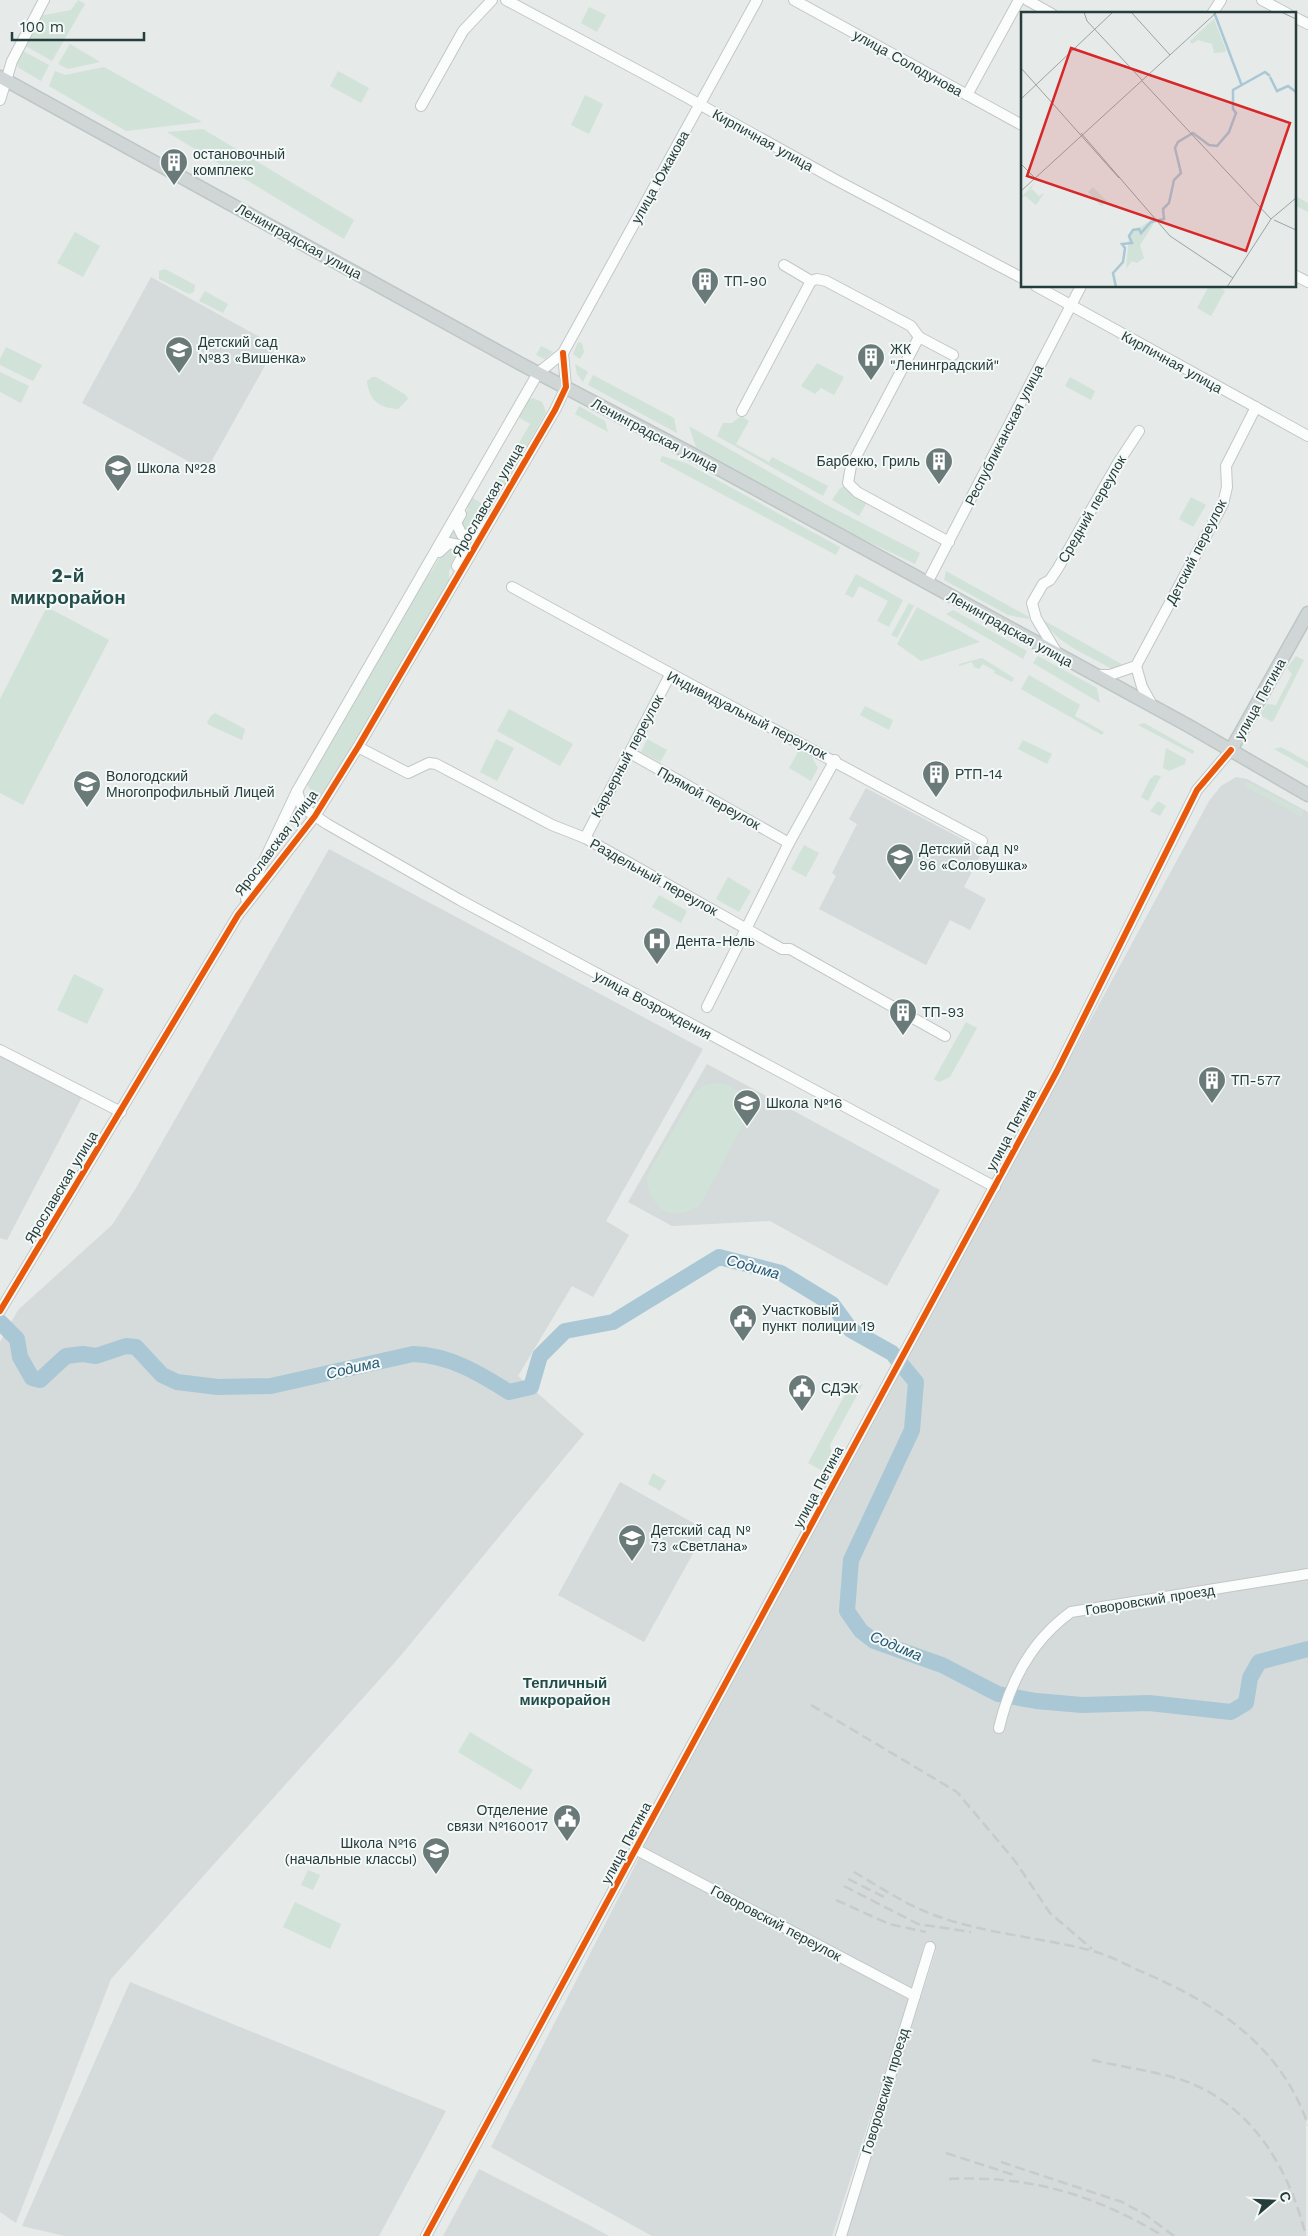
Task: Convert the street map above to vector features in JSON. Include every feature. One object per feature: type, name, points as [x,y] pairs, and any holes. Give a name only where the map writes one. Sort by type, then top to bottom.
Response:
[{"type":"main road","name":"Ленинградская улица","points":[[3,78],[538,373],[1059,655],[1231,750],[1308,796]]},
{"type":"main road","name":"улица Петина","points":[[1231,750],[1308,613]]},
{"type":"street","points":[[0,100],[3,78],[44,0]]},
{"type":"street","points":[[421,106],[463,31],[492,0]]},
{"type":"street","name":"Кирпичная улица","points":[[506,0],[836,180],[1021,277]]},
{"type":"street","name":"улица Южакова","points":[[538,373],[563,353],[757,0]]},
{"type":"street","name":"улица Солодунова","points":[[794,0],[1021,124]]},
{"type":"street","points":[[967,95],[1019,0]]},
{"type":"street","points":[[1027,0],[1048,12]]},
{"type":"street","points":[[1213,12],[1221,0]]},
{"type":"street","points":[[1262,0],[1284,12]]},
{"type":"street","points":[[1296,18],[1308,24]]},
{"type":"street","points":[[784,266],[811,281]]},
{"type":"street","points":[[1296,276],[1308,282]]},
{"type":"street","points":[[742,411],[811,281],[817,279],[826,281],[911,326],[919,337],[953,355]]},
{"type":"street","name":"Кирпичная улица","points":[[1039,288],[1308,436]]},
{"type":"street","name":"Республиканская улица","points":[[927,583],[1080,288]]},
{"type":"street","points":[[919,337],[850,466],[848,483],[857,492],[949,542]]},
{"type":"street","points":[[563,353],[566,387]]},
{"type":"street","name":"Ярославская улица","points":[[0,1311],[122,1112],[238,915],[297,792],[538,373]]},
{"type":"street","name":"Ярославская улица","points":[[238,915],[315,816],[358,748],[556,410],[566,387]]},
{"type":"street","name":"Детский переулок","points":[[1136,666],[1223,504],[1227,487],[1226,466],[1256,407]]},
{"type":"street","name":"Средний переулок","points":[[1059,655],[1036,618],[1032,603],[1042,584],[1050,580],[1058,568],[1109,478],[1139,431]]},
{"type":"street","name":"Ярославская улица","points":[[461,504],[463,509],[456,523],[459,531],[465,536],[475,534],[488,513],[495,513]]},
{"type":"street","name":"Ярославская улица","points":[[425,569],[430,568],[445,544],[455,543],[462,549],[463,555],[453,572],[456,580]]},
{"type":"street","name":"Индивидуальный переулок","points":[[512,586],[670,674],[835,760],[982,841]]},
{"type":"street","points":[[1095,675],[1110,676],[1136,666],[1142,687],[1153,707]]},
{"type":"street","name":"Карьерный переулок","points":[[585,838],[670,674]]},
{"type":"street","name":"Раздельный переулок","points":[[358,748],[408,773],[429,763],[436,764],[552,826],[585,838],[782,949],[790,949],[945,1036]]},
{"type":"street","name":"улица Петина","points":[[426,2236],[637,1850],[1082,1024],[1197,790],[1231,750]]},
{"type":"street","name":"Прямой переулок","points":[[630,753],[789,843]]},
{"type":"street","points":[[707,1007],[789,843],[835,760]]},
{"type":"street","name":"улица Возрождения","points":[[297,792],[302,806],[315,816],[460,900],[995,1187]]},
{"type":"street","points":[[0,1050],[122,1112]]},
{"type":"street","name":"Говоровский проезд","points":[[999,1728],[1011,1688],[1036,1644],[1052,1626],[1071,1612],[1308,1574]]},
{"type":"street","name":"Говоровский переулок","points":[[637,1850],[915,1996]]},
{"type":"street","name":"Говоровский проезд","points":[[840,2236],[930,1947]]},
{"type":"shaded area","points":[[78,0],[85,4],[52,61],[24,45],[39,16],[71,10]]},
{"type":"shaded area","points":[[589,7],[606,15],[597,32],[581,23]]},
{"type":"shaded area","points":[[70,44],[100,62],[68,69],[58,64]]},
{"type":"shaded area","points":[[21,50],[49,65],[41,81],[19,68],[16,61]]},
{"type":"shaded area","points":[[104,67],[202,122],[126,131],[49,86],[55,71],[65,75]]},
{"type":"shaded area","points":[[338,71],[369,88],[361,103],[330,86]]},
{"type":"shaded area","points":[[585,95],[603,104],[589,134],[571,125]]},
{"type":"shaded area","points":[[203,129],[354,220],[344,239],[167,132]]},
{"type":"shaded area","points":[[1296,196],[1308,203],[1308,212],[1296,206]]},
{"type":"shaded area","points":[[75,232],[100,246],[83,277],[57,263]]},
{"type":"shaded area","points":[[165,269],[195,285],[194,292],[189,294],[159,279],[159,271]]},
{"type":"shaded area","name":"Детский сад №83 «Вишенка»","points":[[151,277],[276,346],[206,471],[82,403]]},
{"type":"shaded area","points":[[1208,288],[1220,288],[1225,291],[1211,316],[1197,308]]},
{"type":"shaded area","points":[[205,291],[228,304],[223,313],[199,301]]},
{"type":"shaded area","points":[[578,342],[582,343],[584,352],[580,359],[573,354]]},
{"type":"shaded area","points":[[541,346],[553,352],[545,359],[536,355]]},
{"type":"shaded area","points":[[6,347],[42,365],[33,381],[0,365],[0,359]]},
{"type":"shaded area","points":[[817,363],[844,377],[834,395],[821,388],[815,394],[801,386]]},
{"type":"shaded area","points":[[575,364],[588,372],[583,382],[577,374]]},
{"type":"shaded area","points":[[0,372],[29,386],[21,403],[0,392]]},
{"type":"shaded area","points":[[593,375],[674,418],[677,433],[588,385]]},
{"type":"shaded area","points":[[372,377],[376,377],[406,395],[408,399],[398,409],[380,405],[373,398],[368,388],[367,381]]},
{"type":"shaded area","points":[[1070,377],[1095,391],[1091,400],[1065,386]]},
{"type":"shaded area","points":[[533,398],[542,402],[546,412],[493,505],[486,508],[472,531],[464,530],[461,522],[468,509],[466,505],[471,497],[483,504],[530,424],[517,416],[526,401]]},
{"type":"shaded area","points":[[579,406],[605,421],[608,432],[575,414]]},
{"type":"shaded area","points":[[741,416],[749,421],[736,444],[769,462],[772,457],[828,486],[823,496],[717,436],[723,423],[732,423]]},
{"type":"shaded area","points":[[689,426],[827,505],[920,553],[915,564],[842,529],[696,447]]},
{"type":"shaded area","points":[[934,454],[945,461],[940,470],[929,464]]},
{"type":"shaded area","points":[[662,456],[686,463],[840,547],[836,555],[660,461]]},
{"type":"shaded area","points":[[844,487],[867,502],[859,516],[832,500],[840,488]]},
{"type":"shaded area","points":[[1191,497],[1206,505],[1193,527],[1179,519]]},
{"type":"shaded area","points":[[453,530],[457,535],[474,538],[466,552],[456,539],[444,541]]},
{"type":"shaded area","points":[[455,547],[459,555],[449,571],[449,581],[328,792],[321,796],[313,794],[307,784],[425,574],[431,572],[445,549]]},
{"type":"shaded area","points":[[946,571],[1029,617],[1029,619],[1008,615],[944,580]]},
{"type":"shaded area","points":[[856,574],[903,600],[889,627],[877,621],[888,601],[859,586],[853,598],[845,594]]},
{"type":"shaded area","points":[[909,603],[914,606],[897,638],[891,635]]},
{"type":"shaded area","points":[[47,607],[109,640],[23,805],[0,793],[0,699]]},
{"type":"shaded area","points":[[917,607],[980,642],[921,661],[897,644]]},
{"type":"shaded area","points":[[953,610],[1027,651],[1023,659],[946,614]]},
{"type":"shaded area","points":[[1043,620],[1125,666],[1112,669],[1083,654],[1056,636]]},
{"type":"shaded area","points":[[1038,656],[1097,688],[1100,703],[1033,663]]},
{"type":"shaded area","points":[[1296,656],[1304,660],[1272,722],[1260,715],[1267,704],[1276,705],[1292,674],[1287,668]]},
{"type":"shaded area","points":[[982,658],[1014,678],[1012,682],[994,673],[995,671],[983,664],[979,669],[974,667],[972,662],[959,666],[959,664]]},
{"type":"shaded area","points":[[1029,675],[1080,705],[1075,716],[1104,732],[1102,735],[1021,689]]},
{"type":"shaded area","points":[[865,706],[893,720],[889,730],[860,715]]},
{"type":"shaded area","points":[[509,709],[573,744],[560,766],[497,731]]},
{"type":"shaded area","points":[[215,713],[245,729],[242,740],[209,725],[207,722]]},
{"type":"shaded area","points":[[1144,723],[1194,751],[1193,754],[1138,725]]},
{"type":"shaded area","points":[[496,739],[514,748],[497,781],[480,772]]},
{"type":"shaded area","points":[[647,739],[667,750],[660,762],[641,752]]},
{"type":"shaded area","points":[[1023,740],[1052,754],[1047,764],[1018,749]]},
{"type":"shaded area","points":[[1281,747],[1308,762],[1308,768],[1274,749]]},
{"type":"shaded area","points":[[1166,748],[1186,759],[1185,764],[1169,771],[1163,768]]},
{"type":"shaded area","points":[[799,750],[812,757],[818,768],[811,781],[789,768]]},
{"type":"shaded area","points":[[1155,775],[1161,776],[1148,801],[1141,797],[1150,779]]},
{"type":"shaded area","points":[[1236,777],[1247,779],[1308,812],[1308,2118],[1306,2123],[1306,2236],[845,2236],[936,1950],[924,1945],[911,1990],[643,1847],[1209,801],[1221,786]]},
{"type":"shaded area","points":[[1246,781],[1303,811],[1302,817],[1244,786]]},
{"type":"shaded area","name":"Детский сад № 96 «Соловушка»","points":[[866,788],[983,850],[964,887],[986,899],[970,930],[950,920],[926,965],[819,909],[836,876],[832,873],[857,824],[849,819]]},
{"type":"shaded area","points":[[1158,801],[1166,806],[1160,816],[1150,811]]},
{"type":"shaded area","points":[[296,805],[306,813],[300,821],[291,815]]},
{"type":"shaded area","points":[[804,845],[819,853],[806,877],[791,869]]},
{"type":"shaded area","points":[[329,849],[703,1049],[606,1221],[629,1235],[593,1297],[572,1286],[518,1376],[584,1434],[397,1660],[111,1979],[16,2223],[0,2212],[0,1342],[18,1310],[112,1225],[136,1188]]},
{"type":"shaded area","points":[[728,877],[751,891],[739,912],[716,899]]},
{"type":"shaded area","points":[[659,895],[687,911],[681,923],[652,907]]},
{"type":"shaded area","points":[[74,974],[104,989],[87,1024],[57,1010]]},
{"type":"shaded area","points":[[966,1022],[977,1028],[950,1077],[939,1082],[934,1079]]},
{"type":"shaded area","points":[[0,1056],[82,1097],[7,1240],[0,1238]]},
{"type":"shaded area","name":"Школа №16","points":[[707,1064],[940,1190],[887,1286],[770,1221],[672,1226],[628,1202]]},
{"type":"shaded area","points":[[715,1083],[730,1086],[739,1094],[744,1105],[745,1121],[700,1205],[689,1211],[670,1213],[656,1204],[651,1196],[647,1175],[696,1091],[705,1085]]},
{"type":"shaded area","points":[[863,1384],[830,1445],[832,1454],[823,1471],[808,1463],[848,1389]]},
{"type":"shaded area","points":[[653,1473],[666,1481],[660,1491],[648,1484]]},
{"type":"shaded area","name":"Детский сад № 73 «Светлана»","points":[[620,1482],[706,1530],[644,1642],[558,1595]]},
{"type":"shaded area","points":[[470,1732],[533,1770],[521,1790],[458,1752]]},
{"type":"shaded area","points":[[640,1856],[909,1998],[832,2236],[652,2236],[491,2147]]},
{"type":"shaded area","points":[[308,1870],[320,1875],[313,1890],[301,1885]]},
{"type":"shaded area","points":[[295,1902],[341,1924],[330,1949],[283,1927]]},
{"type":"shaded area","points":[[130,1982],[446,2111],[379,2236],[65,2236],[22,2226]]},
{"type":"shaded area","points":[[479,2169],[587,2224],[609,2236],[443,2236]]},
{"type":"waterway","name":"Содима","points":[[0,1322],[17,1339],[20,1357],[32,1378],[40,1380],[66,1356],[83,1354],[96,1356],[126,1346],[136,1347],[162,1375],[177,1382],[218,1387],[271,1386],[413,1354],[451,1361],[475,1372],[509,1392],[531,1387],[540,1356],[565,1331],[613,1322],[719,1257],[781,1273],[832,1304],[851,1330],[892,1353],[916,1382],[912,1430],[851,1560],[847,1611],[861,1631],[874,1641],[942,1665],[998,1694],[1036,1701],[1082,1705],[1149,1703],[1231,1712],[1246,1703],[1250,1678],[1259,1662],[1308,1649]]},
{"type":"railway","points":[[811,1705],[957,1792],[1015,1861],[1050,1913],[1092,1949]]},
{"type":"railway","points":[[854,1872],[903,1901],[934,1915],[973,1927],[1100,1953],[1172,1985],[1222,2014],[1244,2031],[1264,2051],[1281,2072],[1296,2097],[1308,2125]]},
{"type":"railway","points":[[848,1879],[886,1898]]},
{"type":"railway","points":[[844,1886],[918,1924],[971,1932]]},
{"type":"railway","points":[[836,1900],[889,1924],[926,1932]]},
{"type":"railway","points":[[1092,2060],[1185,2081],[1209,2092],[1230,2106],[1249,2123],[1265,2143],[1278,2164],[1299,2211],[1306,2236]]},
{"type":"railway","points":[[946,2153],[1014,2175]]},
{"type":"railway","points":[[1001,2162],[1122,2202],[1146,2215],[1174,2236]]},
{"type":"railway","points":[[949,2179],[1007,2180],[1061,2191],[1113,2209],[1163,2236]]},
{"type":"cycle path","points":[[0,1311],[238,915],[315,816],[358,747],[555,410],[566,387],[563,353]]},
{"type":"cycle path","points":[[426,2236],[1057,1071],[1197,790],[1231,750]]},
{"type":"place","name":"остановочный комплекс","points":[[174,186]]},
{"type":"place","name":"ТП-90","points":[[705,305]]},
{"type":"place","name":"Детский сад №83 «Вишенка»","points":[[179,374]]},
{"type":"place","name":"ЖК \"Ленинградский\"","points":[[871,381]]},
{"type":"place","name":"Барбекю, Гриль","points":[[939,485]]},
{"type":"place","name":"Школа №28","points":[[118,492]]},
{"type":"place","name":"РТП-14","points":[[936,798]]},
{"type":"place","name":"Вологодский Многопрофильный Лицей","points":[[87,808]]},
{"type":"place","name":"Детский сад № 96 «Соловушка»","points":[[900,881]]},
{"type":"place","name":"Дента-Нель","points":[[657,965]]},
{"type":"place","name":"ТП-93","points":[[903,1036]]},
{"type":"place","name":"ТП-577","points":[[1212,1104]]},
{"type":"place","name":"Школа №16","points":[[747,1127]]},
{"type":"place","name":"Участковый пункт полиции 19","points":[[743,1342]]},
{"type":"place","name":"СДЭК","points":[[802,1412]]},
{"type":"place","name":"Детский сад № 73 «Светлана»","points":[[632,1562]]},
{"type":"place","name":"Отделение связи №160017","points":[[567,1842]]},
{"type":"place","name":"Школа №16 (начальные классы)","points":[[436,1875]]},
{"type":"district","name":"2-й микрорайон","points":[[68,586]]},
{"type":"district","name":"Тепличный микрорайон","points":[[565,1692]]}]
